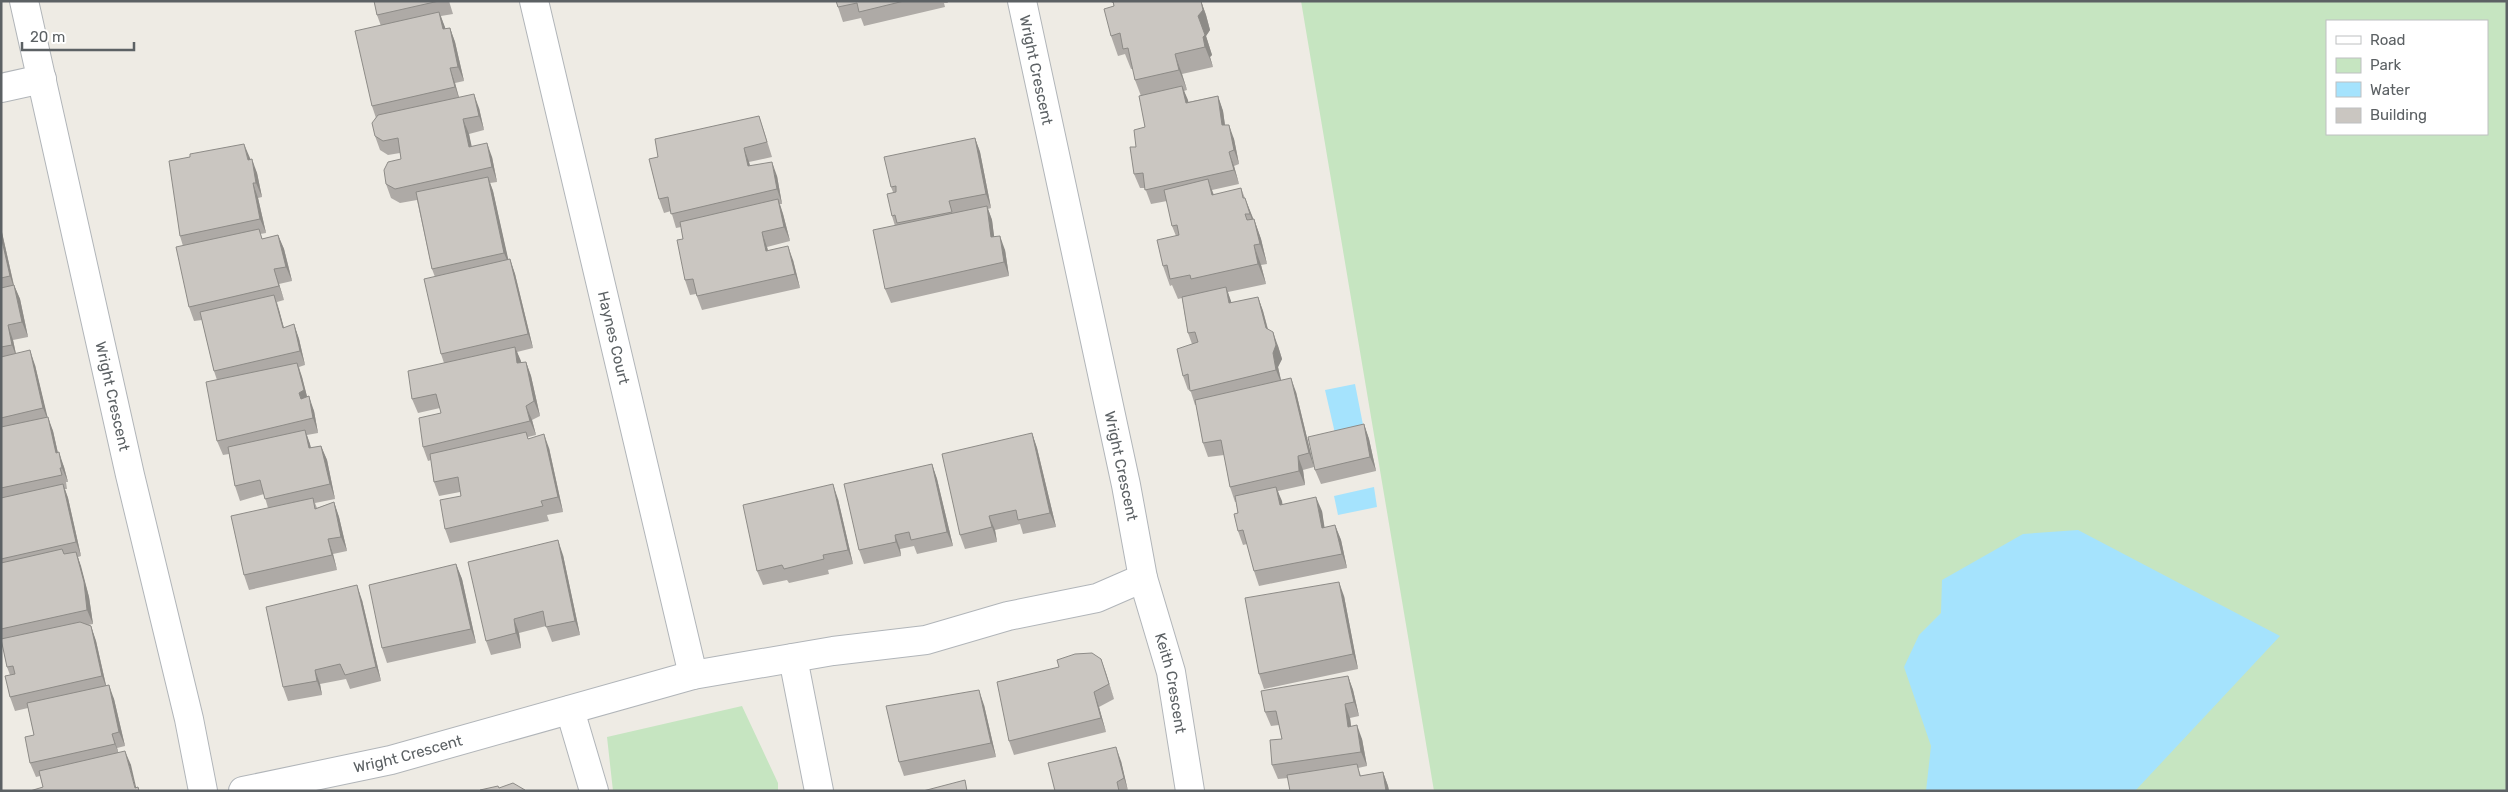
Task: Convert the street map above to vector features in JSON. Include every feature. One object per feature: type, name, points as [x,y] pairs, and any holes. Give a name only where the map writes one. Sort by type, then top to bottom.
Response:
[{"type":"street","name":"Wright Crescent","points":[[24,1],[130,475],[189,719],[203,791]]},
{"type":"street","name":"Haynes Court","points":[[534,1],[693,675]]},
{"type":"street","name":"Wright Crescent","points":[[243,791],[391,760],[693,675],[793,658],[926,640],[1008,616],[1097,598],[1143,578],[1124,476],[1022,1]]},
{"type":"street","points":[[1,88],[42,79]]},
{"type":"street","name":"Keith Crescent","points":[[1143,578],[1171,672],[1190,791]]},
{"type":"street","points":[[793,658],[819,791]]},
{"type":"street","points":[[570,710],[594,791]]},
{"type":"green space","points":[[1301,1],[2507,1],[2507,791],[1434,791]]},
{"type":"green space","points":[[742,706],[778,783],[778,791],[613,791],[607,737]]},
{"type":"water","points":[[1355,384],[1365,435],[1337,442],[1325,390]]},
{"type":"water","points":[[1374,487],[1377,507],[1338,515],[1334,496]]},
{"type":"water","points":[[2078,530],[2280,636],[2135,791],[1926,791],[1931,746],[1904,667],[1919,635],[1941,613],[1942,580],[2023,534]]},
{"type":"building","points":[[374,1],[439,1],[377,15]]},
{"type":"building","points":[[836,1],[904,1],[859,12],[857,3],[838,7]]},
{"type":"building","points":[[1113,1],[1201,1],[1203,10],[1198,16],[1205,35],[1203,37],[1205,47],[1175,54],[1179,70],[1135,80],[1128,48],[1123,49],[1120,33],[1111,36],[1104,9],[1114,6]]},
{"type":"building","points":[[439,12],[443,29],[450,28],[458,67],[450,68],[455,87],[372,106],[355,31]]},
{"type":"building","points":[[1182,86],[1186,103],[1218,96],[1222,125],[1229,125],[1234,150],[1229,152],[1234,170],[1145,190],[1143,173],[1134,174],[1130,147],[1136,147],[1134,130],[1145,127],[1139,96]]},
{"type":"building","points":[[474,94],[479,116],[463,119],[469,147],[487,143],[492,167],[395,189],[386,184],[384,170],[388,162],[401,159],[398,138],[383,141],[375,136],[372,123],[378,115]]},
{"type":"building","points":[[759,116],[767,142],[744,148],[748,166],[772,162],[777,189],[671,214],[668,197],[659,199],[649,159],[658,157],[655,139]]},
{"type":"building","points":[[975,138],[986,194],[949,201],[952,212],[897,223],[895,215],[892,216],[887,194],[896,192],[896,186],[891,187],[884,157]]},
{"type":"building","points":[[244,144],[248,160],[252,159],[256,183],[253,183],[260,219],[180,236],[169,161],[190,157],[190,154]]},
{"type":"building","points":[[488,177],[504,253],[432,269],[416,192]]},
{"type":"building","points":[[1208,179],[1212,195],[1241,188],[1250,214],[1245,214],[1247,220],[1254,219],[1260,244],[1254,245],[1258,264],[1191,279],[1190,275],[1170,279],[1167,265],[1163,266],[1157,240],[1179,235],[1177,225],[1172,226],[1164,190]]},
{"type":"building","points":[[778,199],[784,227],[762,232],[766,251],[788,246],[795,274],[697,296],[693,279],[685,280],[677,240],[683,239],[680,222]]},
{"type":"building","points":[[987,206],[991,237],[1000,236],[1004,262],[885,289],[873,230]]},
{"type":"building","points":[[259,229],[262,239],[278,235],[286,267],[274,269],[279,286],[189,307],[176,247]]},
{"type":"building","points":[[1,236],[10,276],[1,278]]},
{"type":"building","points":[[510,259],[528,334],[441,354],[424,279]]},
{"type":"building","points":[[14,285],[22,322],[8,325],[12,345],[1,347],[1,288]]},
{"type":"building","points":[[1226,287],[1229,303],[1258,297],[1266,328],[1273,332],[1276,345],[1273,353],[1276,370],[1190,391],[1188,374],[1183,376],[1177,349],[1198,342],[1195,332],[1188,333],[1182,297]]},
{"type":"building","points":[[274,295],[283,328],[294,324],[300,351],[214,371],[200,312]]},
{"type":"building","points":[[515,347],[517,363],[526,362],[534,401],[526,406],[530,421],[423,447],[419,418],[441,413],[436,394],[412,399],[408,371]]},
{"type":"building","points":[[30,350],[43,408],[1,418],[1,357]]},
{"type":"building","points":[[297,363],[304,390],[299,393],[301,399],[309,396],[313,418],[217,441],[206,382]]},
{"type":"building","points":[[1291,378],[1309,453],[1298,456],[1299,471],[1230,487],[1221,440],[1203,443],[1195,400]]},
{"type":"building","points":[[48,417],[56,453],[59,452],[62,475],[1,488],[1,427]]},
{"type":"building","points":[[1364,424],[1370,457],[1315,470],[1308,437]]},
{"type":"building","points":[[305,430],[309,448],[321,446],[330,484],[265,499],[260,480],[235,486],[228,447]]},
{"type":"building","points":[[526,432],[528,439],[544,434],[558,497],[541,501],[543,506],[445,529],[440,500],[461,496],[458,477],[434,482],[430,454]]},
{"type":"building","points":[[1032,433],[1050,513],[1018,520],[1016,510],[989,516],[992,527],[960,535],[942,454]]},
{"type":"building","points":[[932,464],[947,532],[911,540],[909,532],[895,535],[896,542],[859,550],[844,484]]},
{"type":"building","points":[[63,484],[76,542],[1,559],[1,498]]},
{"type":"building","points":[[833,484],[848,550],[823,555],[824,559],[784,569],[782,565],[757,571],[743,505]]},
{"type":"building","points":[[1276,487],[1280,505],[1316,497],[1322,528],[1335,525],[1342,554],[1254,571],[1243,530],[1238,531],[1234,514],[1238,513],[1235,496]]},
{"type":"building","points":[[313,498],[315,509],[334,502],[341,537],[328,539],[332,555],[244,575],[231,516]]},
{"type":"building","points":[[558,540],[575,621],[546,627],[543,611],[514,619],[516,633],[486,641],[468,562]]},
{"type":"building","points":[[62,549],[64,554],[76,552],[84,582],[87,610],[1,629],[1,563]]},
{"type":"building","points":[[456,564],[471,629],[382,648],[369,585]]},
{"type":"building","points":[[1339,582],[1353,654],[1259,674],[1245,598]]},
{"type":"building","points":[[357,585],[376,667],[345,675],[340,664],[315,670],[317,681],[283,687],[266,607]]},
{"type":"building","points":[[80,622],[91,626],[102,676],[10,697],[5,676],[15,674],[13,666],[7,667],[1,639]]},
{"type":"building","points":[[1092,653],[1101,659],[1109,684],[1094,692],[1101,718],[1009,741],[997,682],[1059,667],[1057,660],[1075,654]]},
{"type":"building","points":[[1348,676],[1354,702],[1345,704],[1348,727],[1357,725],[1361,752],[1272,765],[1270,740],[1282,739],[1276,711],[1265,712],[1261,691]]},
{"type":"building","points":[[109,685],[119,732],[112,734],[115,744],[30,763],[25,737],[34,735],[27,703]]},
{"type":"building","points":[[979,690],[991,743],[899,762],[886,706]]},
{"type":"building","points":[[1116,747],[1124,778],[1117,782],[1119,791],[1055,791],[1048,763]]},
{"type":"building","points":[[125,751],[135,788],[138,787],[139,791],[30,791],[43,787],[39,771]]},
{"type":"building","points":[[1357,764],[1360,776],[1383,772],[1386,791],[1290,791],[1287,775]]},
{"type":"building","points":[[965,780],[967,791],[923,791]]},
{"type":"building","points":[[513,783],[526,791],[480,791],[498,786],[499,788]]}]
